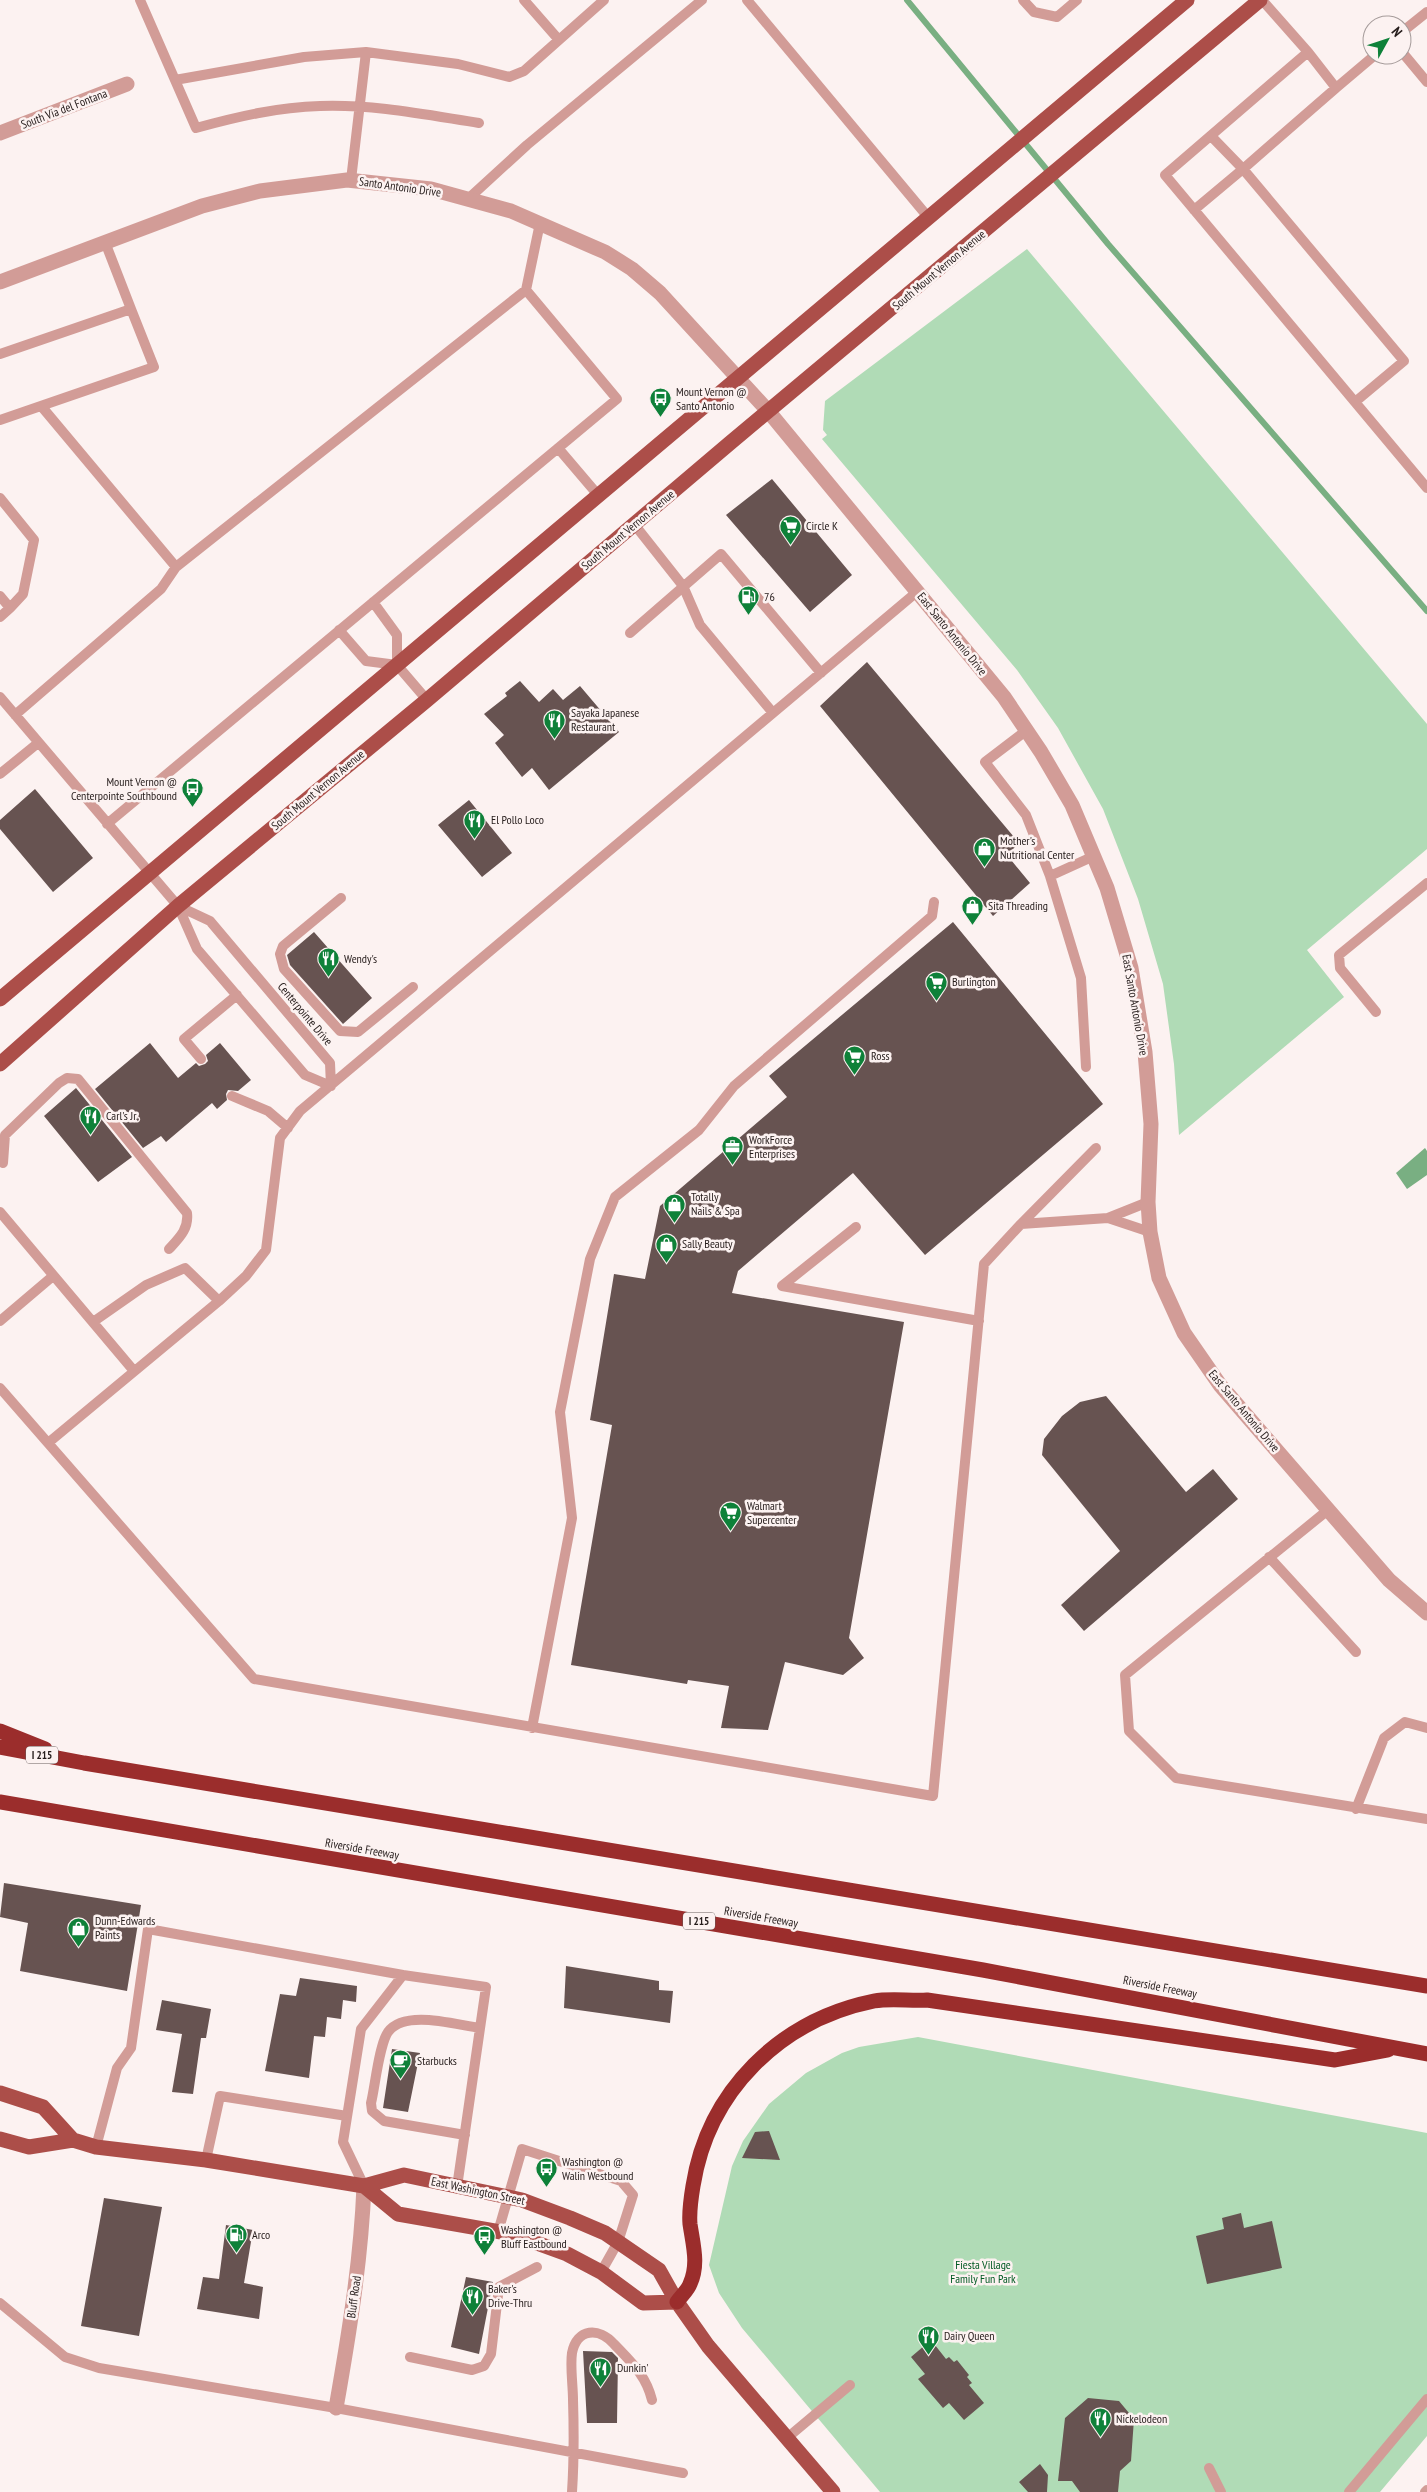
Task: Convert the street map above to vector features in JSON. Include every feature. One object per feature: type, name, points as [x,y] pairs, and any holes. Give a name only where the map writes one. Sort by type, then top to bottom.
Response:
[{"type":"highway","points":[[0,1731],[84,1764]]},
{"type":"highway","name":"I 215","points":[[0,1747],[84,1764],[1427,1986]]},
{"type":"highway","name":"Riverside Freeway","points":[[0,1804],[993,1972],[1427,2054]]},
{"type":"highway","points":[[677,2302],[690,2284],[696,2260],[690,2222],[693,2186],[705,2140],[724,2101],[751,2067],[778,2043],[824,2015],[875,2001],[927,2000],[1335,2060],[1397,2049]]},
{"type":"main road","points":[[0,999],[1187,0]]},
{"type":"main road","name":"South Mount Vernon Avenue","points":[[0,1064],[178,906],[427,700],[634,524],[1261,0]]},
{"type":"main road","points":[[0,2093],[43,2107],[73,2140]]},
{"type":"main road","name":"East Washington Street","points":[[0,2139],[29,2147],[73,2140],[96,2147],[206,2160],[364,2186],[404,2175],[522,2200],[570,2218],[605,2233],[659,2270],[677,2302],[708,2346],[833,2492]]},
{"type":"main road","points":[[364,2186],[398,2214],[512,2234],[567,2254],[601,2272],[643,2304],[677,2302]]},
{"type":"street","name":"South Via del Fontana","points":[[0,133],[128,84]]},
{"type":"street","name":"Santo Antonio Drive","points":[[0,282],[202,206],[260,191],[352,180],[431,189],[510,211],[605,252],[632,269],[660,293],[769,412]]},
{"type":"street","name":"East Santo Antonio Drive","points":[[769,412],[1004,697],[1072,805],[1107,888],[1131,968],[1145,1052],[1151,1124],[1148,1202],[1150,1232],[1159,1278],[1184,1333],[1220,1385],[1328,1510],[1389,1580],[1427,1613]]},
{"type":"street","name":"Bluff Road","points":[[336,2408],[348,2344],[362,2237],[364,2186]]},
{"type":"lane","points":[[140,0],[196,128],[242,115],[320,106],[359,108],[479,123]]},
{"type":"lane","points":[[524,0],[558,40]]},
{"type":"lane","points":[[175,80],[304,57],[366,52],[458,64],[509,77],[524,71],[604,0]]},
{"type":"lane","points":[[468,199],[527,145],[702,0]]},
{"type":"lane","points":[[747,0],[928,217]]},
{"type":"lane","points":[[1023,0],[1034,12],[1056,17],[1077,0]]},
{"type":"lane","points":[[1261,0],[1308,52],[1336,88]]},
{"type":"lane","points":[[1412,24],[1427,12]]},
{"type":"lane","points":[[352,180],[366,52]]},
{"type":"lane","points":[[1308,52],[1165,175],[1427,488]]},
{"type":"lane","points":[[1412,64],[1427,82]]},
{"type":"lane","points":[[1194,210],[1363,65]]},
{"type":"lane","points":[[1211,136],[1243,169],[1404,361],[1355,402]]},
{"type":"lane","points":[[15,715],[161,589],[176,567],[526,290],[540,223]]},
{"type":"lane","points":[[0,420],[154,367],[105,242]]},
{"type":"lane","points":[[107,824],[618,399],[526,290]]},
{"type":"lane","points":[[0,354],[131,309]]},
{"type":"lane","points":[[42,407],[176,567]]},
{"type":"lane","points":[[558,448],[598,495]]},
{"type":"lane","points":[[0,498],[34,540],[23,594],[0,616]]},
{"type":"lane","points":[[634,524],[684,586],[700,626],[773,713]]},
{"type":"lane","points":[[630,633],[721,554],[821,673]]},
{"type":"lane","points":[[48,1443],[219,1301],[246,1276],[266,1250],[280,1138],[300,1111],[918,591]]},
{"type":"lane","points":[[0,596],[10,608]]},
{"type":"lane","points":[[373,602],[397,635],[396,665]]},
{"type":"lane","points":[[339,630],[366,661],[396,665],[427,700]]},
{"type":"lane","name":"Centerpointe Drive","points":[[0,697],[148,874],[178,906],[197,949],[236,995],[306,1075],[331,1086],[330,1063],[239,955],[210,921],[178,906]]},
{"type":"lane","points":[[1026,730],[985,762],[1026,815],[1050,876],[1081,978],[1086,1067]]},
{"type":"lane","points":[[0,774],[38,743]]},
{"type":"lane","points":[[1050,876],[1094,856]]},
{"type":"lane","points":[[1376,1012],[1340,968],[1340,955],[1427,883]]},
{"type":"lane","points":[[341,898],[284,946],[280,954],[284,969],[340,1031],[349,1033],[358,1032],[413,987]]},
{"type":"lane","points":[[532,1728],[572,1518],[560,1412],[590,1259],[615,1197],[699,1130],[734,1086],[932,916],[934,902]]},
{"type":"lane","points":[[201,1059],[184,1039],[236,995]]},
{"type":"lane","points":[[2,1163],[5,1135],[59,1083],[67,1078],[78,1079],[187,1213],[188,1222],[182,1234],[168,1249]]},
{"type":"lane","points":[[232,1096],[268,1111],[288,1128]]},
{"type":"lane","points":[[0,1388],[254,1679],[933,1796],[984,1264],[1096,1148]]},
{"type":"lane","points":[[1021,1224],[1108,1218],[1148,1202]]},
{"type":"lane","points":[[0,1212],[134,1371]]},
{"type":"lane","points":[[1108,1218],[1150,1232]]},
{"type":"lane","points":[[856,1227],[782,1286],[979,1321]]},
{"type":"lane","points":[[93,1322],[146,1285],[185,1268],[219,1301]]},
{"type":"lane","points":[[0,1321],[53,1276]]},
{"type":"lane","points":[[1328,1510],[1125,1675],[1129,1731],[1176,1778],[1427,1820]]},
{"type":"lane","points":[[1269,1557],[1356,1652]]},
{"type":"lane","points":[[1356,1809],[1384,1738],[1405,1722],[1427,1728]]},
{"type":"lane","points":[[96,2147],[117,2068],[131,2048],[148,1929],[403,1975],[486,1987],[457,2187]]},
{"type":"lane","points":[[364,2186],[343,2142],[361,2029],[403,1975]]},
{"type":"lane","points":[[464,2135],[384,2121],[376,2117],[372,2111],[371,2103],[384,2041],[389,2032],[401,2021],[425,2020],[480,2028]]},
{"type":"lane","points":[[206,2160],[220,2096],[347,2116]]},
{"type":"lane","points":[[498,2232],[506,2197],[522,2149],[621,2181],[633,2195],[618,2242],[601,2272]]},
{"type":"lane","points":[[410,2357],[472,2370],[484,2366],[491,2354],[499,2287],[537,2267]]},
{"type":"lane","points":[[0,2303],[65,2357],[91,2365],[336,2408],[683,2473]]},
{"type":"lane","points":[[572,2492],[575,2453],[572,2353],[579,2338],[587,2333],[596,2332],[606,2335],[648,2382],[652,2400]]},
{"type":"lane","points":[[787,2438],[850,2385]]},
{"type":"lane","points":[[1349,2492],[1427,2399]]},
{"type":"lane","points":[[1208,2468],[1221,2492]]},
{"type":"green space","points":[[1027,249],[1427,724],[1427,849],[1307,950],[1344,997],[1179,1135],[1174,1064],[1163,984],[1138,899],[1103,809],[1058,728],[1017,670],[822,439],[827,435],[823,430],[825,401]]},
{"type":"green space","name":"Fiesta Village Family Fun Park","points":[[918,2037],[1427,2133],[1427,2436],[1380,2492],[880,2492],[742,2328],[719,2293],[709,2265],[732,2166],[743,2141],[769,2104],[806,2073],[842,2053],[859,2047]]},
{"type":"shaded area","points":[[1425,1148],[1427,1151],[1427,1175],[1407,1189],[1396,1173]]},
{"type":"building","name":"Circle K","points":[[772,479],[852,575],[810,612],[726,515]]},
{"type":"building","points":[[867,662],[1019,843],[1007,855],[1030,883],[993,916],[820,706]]},
{"type":"building","name":"Sayaka Japanese Restaurant","points":[[520,681],[539,702],[553,689],[563,700],[580,686],[619,732],[549,790],[532,768],[522,777],[495,743],[504,735],[484,714],[507,696],[505,693]]},
{"type":"building","points":[[35,789],[93,858],[53,892],[0,829],[0,820]]},
{"type":"building","name":"El Pollo Loco","points":[[469,800],[512,853],[482,877],[438,825]]},
{"type":"building","points":[[953,922],[1103,1104],[925,1255],[853,1173],[738,1271],[732,1293],[904,1322],[849,1638],[864,1658],[843,1675],[785,1662],[768,1730],[721,1728],[729,1686],[688,1680],[687,1684],[571,1665],[612,1425],[590,1420],[614,1274],[645,1279],[660,1206],[787,1097],[769,1076]]},
{"type":"building","name":"Wendy's","points":[[314,932],[372,998],[343,1024],[290,965],[287,955]]},
{"type":"building","points":[[150,1043],[178,1078],[196,1063],[199,1066],[205,1064],[208,1061],[206,1055],[220,1043],[251,1080],[238,1091],[228,1090],[226,1094],[227,1100],[217,1109],[212,1103],[166,1142],[161,1136],[143,1148],[95,1089]]},
{"type":"building","name":"Carl's Jr.","points":[[76,1088],[132,1157],[98,1182],[44,1116]]},
{"type":"building","points":[[1106,1396],[1186,1492],[1213,1469],[1238,1499],[1084,1631],[1061,1605],[1120,1551],[1042,1455],[1044,1439],[1062,1416],[1080,1402]]},
{"type":"building","name":"Dunn-Edwards Paints","points":[[4,1883],[141,1905],[127,1991],[20,1971],[28,1923],[0,1917]]},
{"type":"building","points":[[566,1966],[659,1981],[659,1990],[673,1991],[670,2023],[564,2008]]},
{"type":"building","points":[[300,1978],[357,1986],[356,2002],[343,2000],[341,2019],[327,2017],[325,2037],[314,2036],[309,2078],[265,2071],[280,1994],[296,1996]]},
{"type":"building","points":[[162,2000],[211,2009],[206,2038],[201,2038],[193,2094],[172,2092],[182,2034],[156,2030]]},
{"type":"building","name":"Starbucks","points":[[392,2049],[420,2053],[408,2112],[383,2108]]},
{"type":"building","points":[[769,2131],[780,2160],[742,2158],[755,2132]]},
{"type":"building","points":[[104,2198],[162,2207],[139,2336],[81,2326]]},
{"type":"building","points":[[1241,2213],[1244,2228],[1272,2221],[1282,2268],[1207,2284],[1196,2236],[1224,2229],[1222,2218]]},
{"type":"building","name":"Arco","points":[[226,2225],[253,2230],[244,2283],[263,2287],[259,2319],[197,2309],[203,2277],[219,2279]]},
{"type":"building","name":"Baker's Drive-Thru","points":[[466,2277],[493,2282],[479,2354],[451,2347]]},
{"type":"building","points":[[931,2340],[946,2359],[949,2357],[954,2362],[957,2360],[969,2375],[967,2377],[972,2383],[969,2385],[984,2403],[964,2420],[949,2403],[943,2408],[918,2379],[925,2374],[911,2357]]},
{"type":"building","name":"Dunkin'","points":[[583,2351],[612,2352],[618,2358],[617,2423],[587,2423]]},
{"type":"building","points":[[1088,2398],[1119,2401],[1134,2419],[1131,2461],[1120,2471],[1118,2492],[1080,2492],[1072,2481],[1058,2481],[1065,2418]]},
{"type":"building","points":[[1040,2464],[1048,2475],[1047,2492],[1028,2492],[1019,2482]]},
{"type":"waterway","points":[[907,0],[1108,244],[1427,611]]},
{"type":"place","name":"Mount Vernon @ Santo Antonio","points":[[660,418]]},
{"type":"place","name":"Circle K","points":[[790,545]]},
{"type":"place","name":"76","points":[[748,616]]},
{"type":"place","name":"Sayaka Japanese Restaurant","points":[[555,739]]},
{"type":"place","name":"Mount Vernon @ Centerpointe Southbound","points":[[193,808]]},
{"type":"place","name":"El Pollo Loco","points":[[475,839]]},
{"type":"place","name":"Mother's Nutritional Center","points":[[984,867]]},
{"type":"place","name":"Sita Threading","points":[[972,925]]},
{"type":"place","name":"Wendy's","points":[[328,978]]},
{"type":"place","name":"Burlington","points":[[936,1001]]},
{"type":"place","name":"Ross","points":[[855,1075]]},
{"type":"place","name":"Carl's Jr.","points":[[90,1135]]},
{"type":"place","name":"WorkForce Enterprises","points":[[733,1166]]},
{"type":"place","name":"Totally Nails & Spa","points":[[675,1223]]},
{"type":"place","name":"Sally Beauty","points":[[666,1263]]},
{"type":"place","name":"Walmart Supercenter","points":[[731,1532]]},
{"type":"place","name":"Dunn-Edwards Paints","points":[[79,1947]]},
{"type":"place","name":"Starbucks","points":[[401,2080]]},
{"type":"place","name":"Washington @ Walin Westbound","points":[[546,2188]]},
{"type":"place","name":"Arco","points":[[236,2254]]},
{"type":"place","name":"Washington @ Bluff Eastbound","points":[[485,2256]]},
{"type":"place","name":"Baker's Drive-Thru","points":[[472,2315]]},
{"type":"place","name":"Dairy Queen","points":[[928,2355]]},
{"type":"place","name":"Dunkin'","points":[[601,2387]]},
{"type":"place","name":"Nickelodeon","points":[[1100,2438]]}]
